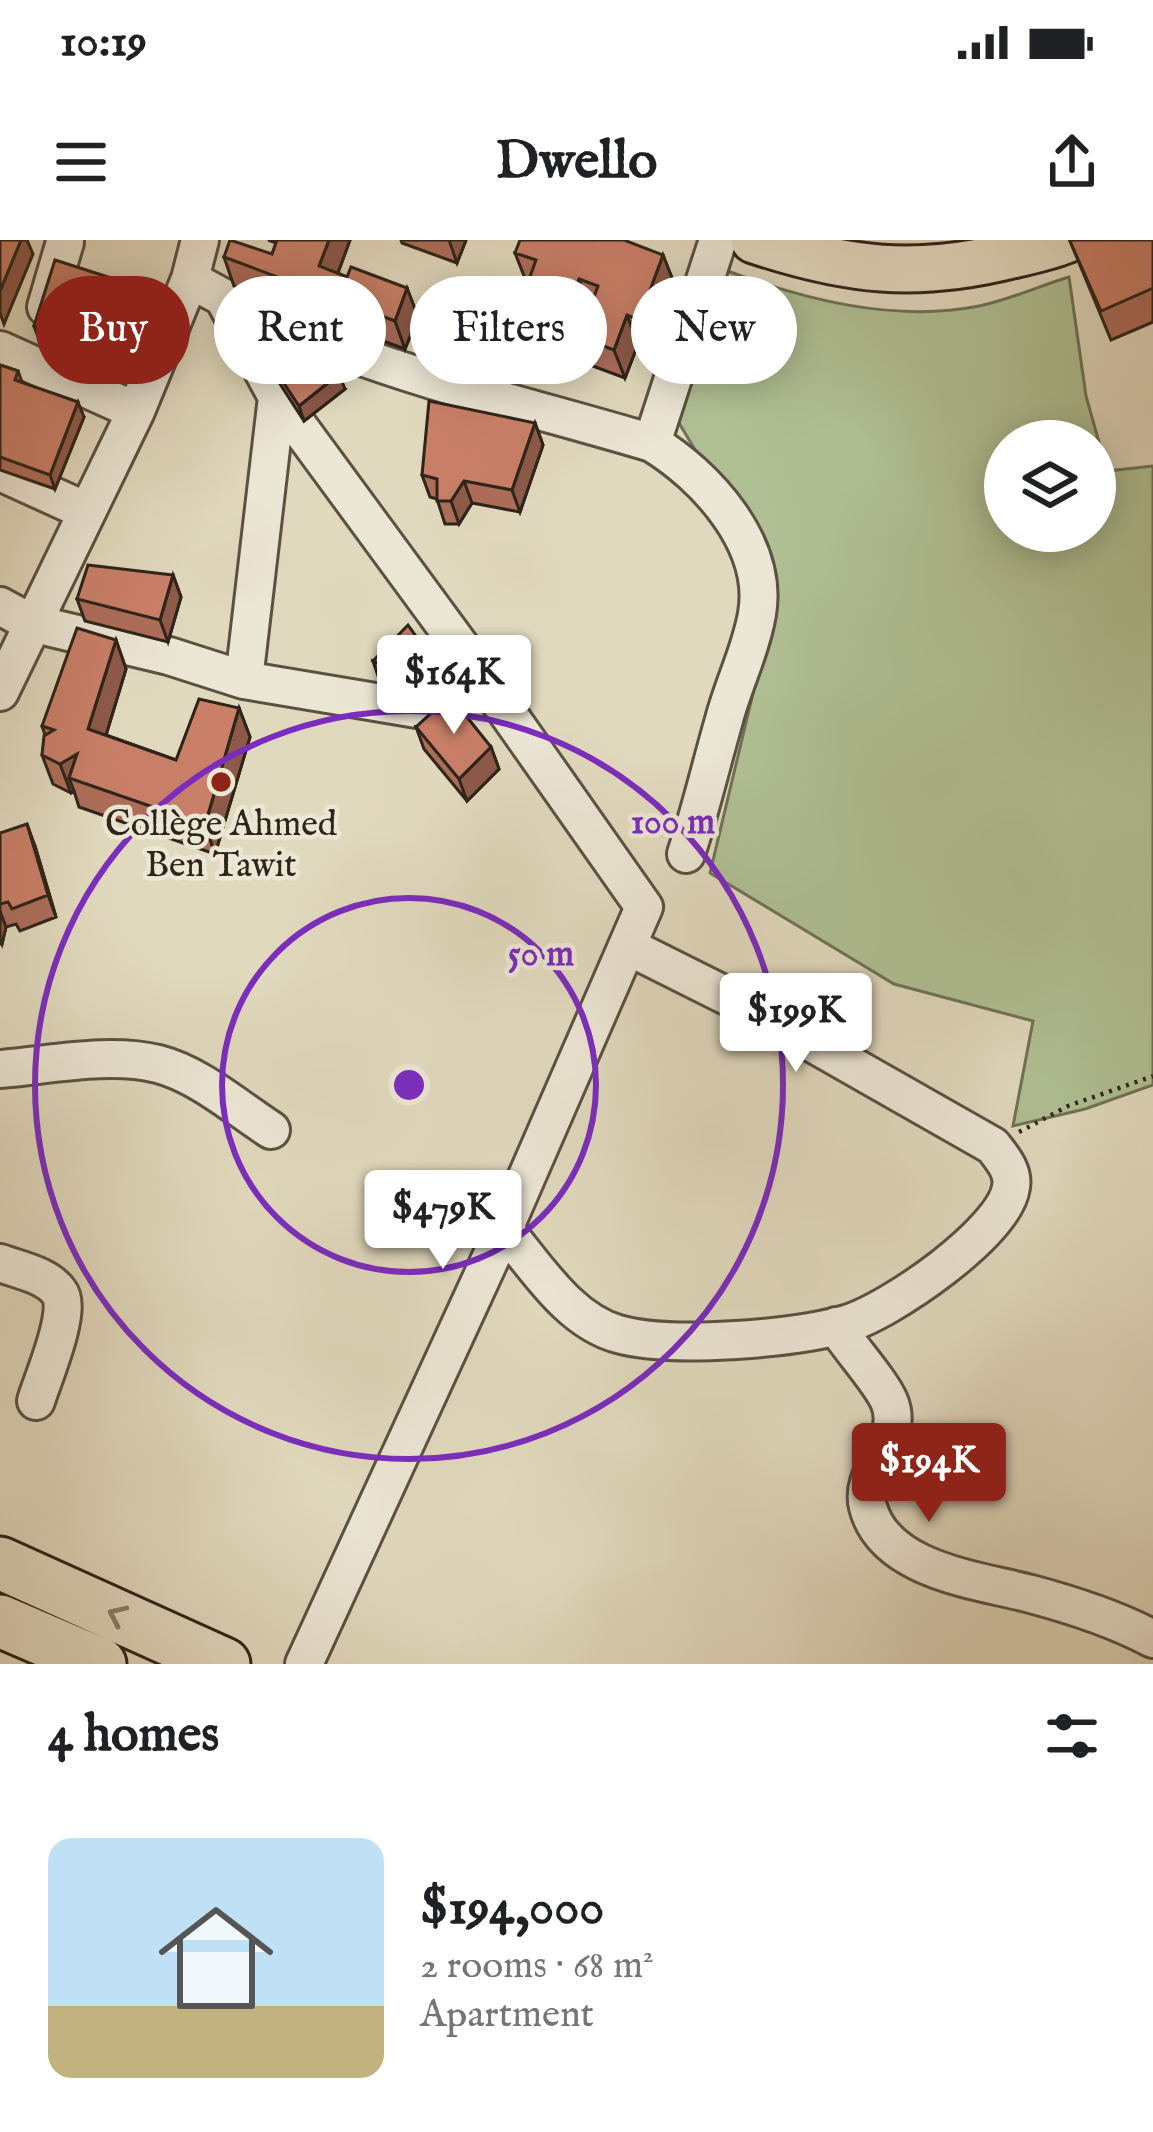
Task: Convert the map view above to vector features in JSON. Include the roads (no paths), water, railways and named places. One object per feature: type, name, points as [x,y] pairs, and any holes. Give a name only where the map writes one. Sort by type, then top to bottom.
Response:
[{"type":"highway","points":[[0,1563],[224,1664]]},
{"type":"highway","points":[[0,1621],[100,1664]]},
{"type":"main road","points":[[754,240],[856,267],[912,272],[977,264],[1066,240]]},
{"type":"street","points":[[200,240],[190,279],[214,292]]},
{"type":"street","points":[[652,443],[718,240]]},
{"type":"street","points":[[65,242],[16,356],[136,411]]},
{"type":"street","points":[[386,368],[652,443],[686,464],[734,519],[755,579],[758,611],[686,854]]},
{"type":"street","points":[[0,692],[16,615],[86,511],[147,384]]},
{"type":"street","points":[[270,384],[644,907],[504,1229],[304,1664]]},
{"type":"street","points":[[244,680],[277,398]]},
{"type":"street","points":[[0,472],[86,511]]},
{"type":"street","points":[[16,615],[244,680],[417,710]]},
{"type":"street","points":[[504,1229],[580,1313],[616,1334],[714,1340],[789,1336],[884,1309],[991,1224],[1012,1191],[1011,1174],[993,1146],[745,1005],[629,947]]},
{"type":"street","points":[[0,1069],[109,1061],[159,1064],[271,1130]]},
{"type":"street","points":[[0,1263],[46,1280],[62,1294],[65,1310],[36,1401]]},
{"type":"street","points":[[836,1326],[889,1399],[893,1418],[890,1439],[868,1484],[866,1504],[878,1530],[920,1562],[1070,1606],[1153,1639]]},
{"type":"place","name":"Collège Ahmed Ben Tawit","points":[[221,782]]}]
